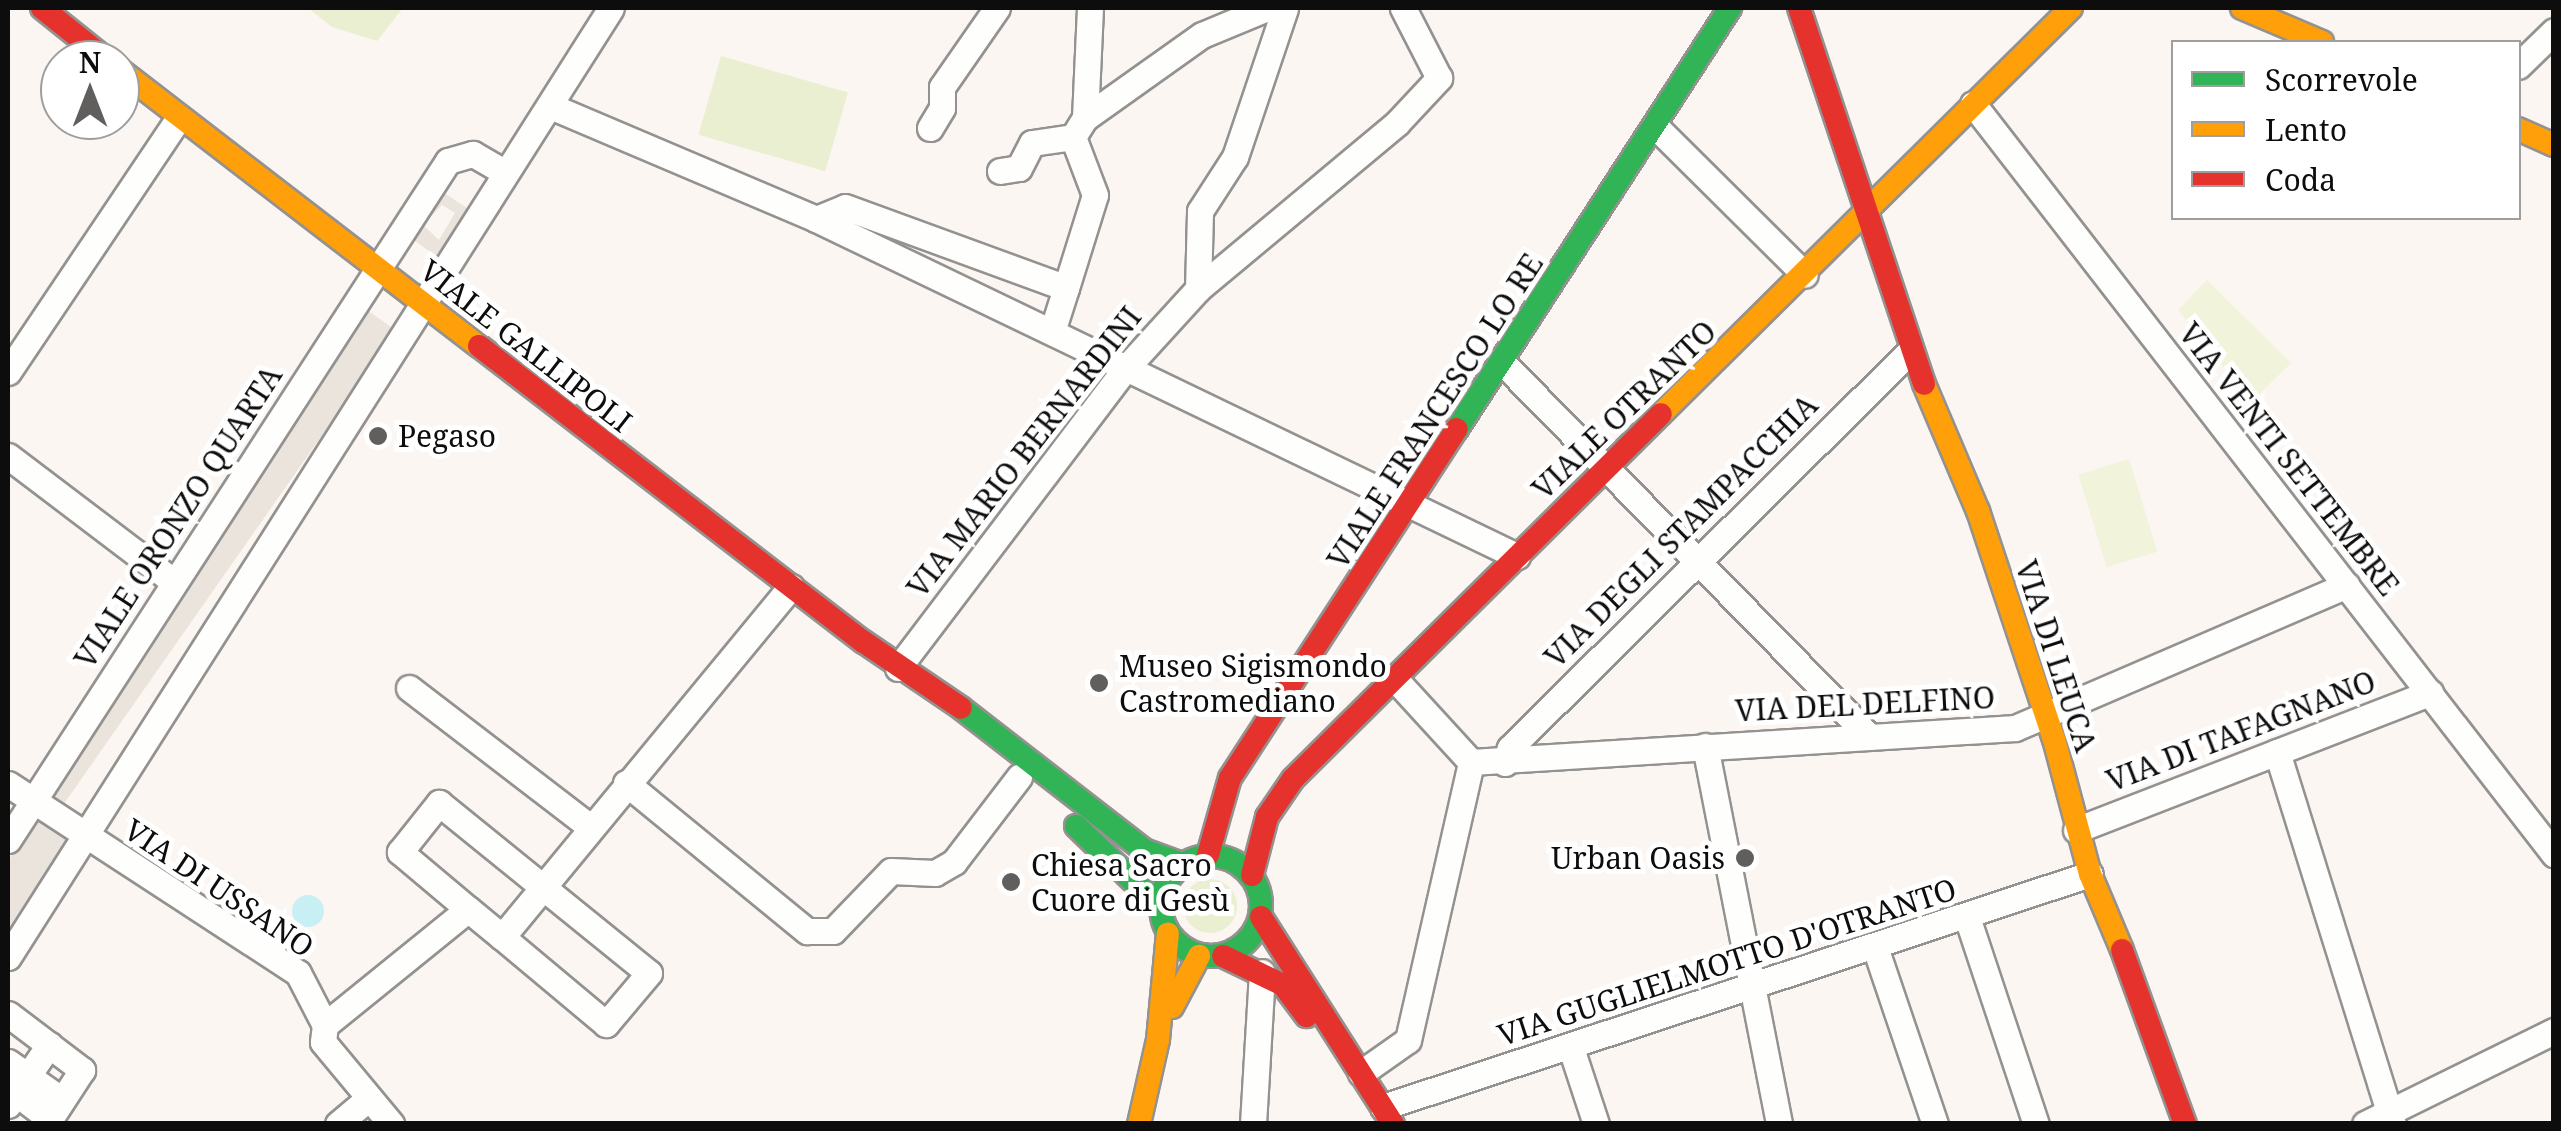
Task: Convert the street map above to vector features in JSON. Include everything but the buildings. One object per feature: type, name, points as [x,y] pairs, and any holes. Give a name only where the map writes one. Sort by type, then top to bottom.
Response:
[{"type":"street","points":[[42,8],[82,40]]},
{"type":"street","points":[[8,957],[425,307],[504,172],[611,8]]},
{"type":"street","points":[[930,128],[942,108],[942,87],[997,8]]},
{"type":"street","points":[[1052,332],[1095,195],[1079,127],[1090,8]]},
{"type":"street","points":[[1198,289],[1200,211],[1224,183],[1272,55],[1285,8]]},
{"type":"street","name":"VIA MARIO BERNARDINI","points":[[898,668],[1124,368],[1198,289],[1344,166],[1439,78],[1404,8]]},
{"type":"street","name":"VIALE FRANCESCO LO RE","points":[[1208,855],[1230,778],[1412,504],[1730,8]]},
{"type":"street","name":"VIA DI LEUCA","points":[[1799,8],[1870,208],[1871,230],[1910,350],[1978,511],[2045,712],[2090,874],[2150,1015],[2185,1124]]},
{"type":"street","name":"VIALE OTRANTO","points":[[1252,875],[1257,842],[1277,800],[1516,556],[1608,470],[2072,8]]},
{"type":"street","points":[[2242,8],[2317,40]]},
{"type":"street","points":[[1000,170],[1019,168],[1032,143],[1079,127],[1202,35],[1260,10]]},
{"type":"street","points":[[2521,63],[2554,31]]},
{"type":"street","name":"VIALE GALLIPOLI","points":[[140,86],[898,668],[1160,907]]},
{"type":"street","name":"VIA VENTI SETTEMBRE","points":[[1973,104],[2554,854]]},
{"type":"street","points":[[550,106],[816,219],[1516,556]]},
{"type":"street","points":[[8,372],[179,118]]},
{"type":"street","points":[[1656,126],[1805,275]]},
{"type":"street","points":[[2521,130],[2554,145]]},
{"type":"street","name":"VIALE ORONZO QUARTA","points":[[8,840],[448,161],[473,154],[504,172]]},
{"type":"street","points":[[816,219],[845,207],[1066,288]]},
{"type":"street","name":"VIA DEGLI STAMPACCHIA","points":[[1505,762],[1510,748],[1910,350]]},
{"type":"street","points":[[1502,362],[1870,738]]},
{"type":"street","points":[[8,456],[174,582]]},
{"type":"street","name":"VIA DEL DELFINO","points":[[1472,762],[2015,728],[2346,585]]},
{"type":"street","points":[[502,936],[791,587]]},
{"type":"street","name":"VIALE GALLIPOLI","points":[[898,668],[930,684],[1144,850],[1182,864]]},
{"type":"street","points":[[1361,1072],[1408,1040],[1472,762],[1394,678]]},
{"type":"street","points":[[409,688],[590,827]]},
{"type":"street","name":"VIA DI TAFAGNANO","points":[[2076,830],[2430,693]]},
{"type":"street","points":[[1705,746],[1779,1124]]},
{"type":"street","points":[[2277,752],[2391,1117]]},
{"type":"street","points":[[626,784],[807,931],[834,931],[891,871],[935,874],[954,862],[1019,778]]},
{"type":"street","points":[[8,784],[88,836]]},
{"type":"street","points":[[439,803],[543,885],[650,973],[606,1024],[400,852],[439,803]]},
{"type":"street","name":"VIA DI USSANO","points":[[88,836],[298,973],[325,1025],[324,1042],[391,1124]]},
{"type":"street","points":[[1139,1124],[1158,1040],[1168,934],[1160,907],[1166,882],[1182,864],[1208,855],[1224,857],[1252,875],[1261,917],[1361,1072],[1383,1118]]},
{"type":"street","name":"VIA GUGLIELMOTTO D'OTRANTO","points":[[1383,1118],[1570,1048],[2090,874]]},
{"type":"street","points":[[325,1025],[468,909]]},
{"type":"street","points":[[1158,1040],[1211,956],[1254,934],[1261,917]]},
{"type":"street","points":[[1967,917],[2036,1124]]},
{"type":"street","points":[[1168,934],[1211,956],[1262,972],[1283,985],[1383,1118]]},
{"type":"street","points":[[1875,947],[1936,1124]]},
{"type":"street","points":[[1253,1124],[1262,972]]},
{"type":"street","points":[[8,1052],[16,1021],[49,1045],[82,1070],[49,1113],[13,1085],[49,1045]]},
{"type":"street","points":[[2365,1124],[2391,1117],[2554,1031]]},
{"type":"street","points":[[1570,1048],[1596,1124]]},
{"type":"street","points":[[338,1124],[368,1098]]},
{"type":"green space","points":[[308,8],[403,8],[377,41],[332,27]]},
{"type":"green space","points":[[721,56],[848,92],[825,171],[698,135]]},
{"type":"green space","points":[[2207,280],[2291,363],[2251,402],[2178,310]]},
{"type":"green space","points":[[2129,459],[2157,552],[2107,567],[2078,474]]},
{"type":"green space","points":[[1210,879],[1229,887],[1237,906],[1229,925],[1210,933],[1191,925],[1183,906],[1191,887]]},
{"type":"shaded area","points":[[440,190],[470,210],[438,258],[410,237]],"holes":[[[442,205],[455,213],[439,240],[423,225]]]},
{"type":"shaded area","points":[[367,310],[396,330],[62,806],[34,786]]},
{"type":"shaded area","points":[[39,814],[73,837],[8,935],[8,861]]},
{"type":"water","points":[[308,895],[319,900],[324,911],[319,922],[308,927],[297,922],[292,911],[297,900]]},
{"type":"traffic: fast","points":[[1457,429],[1730,8]]},
{"type":"traffic: fast","points":[[961,708],[1144,850],[1182,864]]},
{"type":"traffic: fast","points":[[1076,826],[1160,907]]},
{"type":"traffic: fast","points":[[1211,856],[1230,859],[1247,870],[1258,887],[1261,906],[1258,925],[1247,942],[1230,953],[1211,956],[1192,953],[1175,942],[1164,925],[1161,906],[1164,887],[1175,870],[1192,859],[1211,856]]},
{"type":"traffic: slow","points":[[1661,414],[2071,8]]},
{"type":"traffic: slow","points":[[2242,8],[2317,40]]},
{"type":"traffic: slow","points":[[140,85],[479,346]]},
{"type":"traffic: slow","points":[[2521,130],[2554,145]]},
{"type":"traffic: slow","points":[[1924,384],[1978,511],[2054,739],[2090,874],[2122,950]]},
{"type":"traffic: slow","points":[[1139,1124],[1158,1040],[1168,933]]},
{"type":"traffic: slow","points":[[1172,1007],[1199,956]]},
{"type":"traffic: jam","points":[[42,8],[82,40]]},
{"type":"traffic: jam","points":[[1799,8],[1924,384]]},
{"type":"traffic: jam","points":[[479,346],[864,642],[961,708]]},
{"type":"traffic: jam","points":[[1252,875],[1267,817],[1293,779],[1661,414]]},
{"type":"traffic: jam","points":[[1208,855],[1230,778],[1457,429]]},
{"type":"traffic: jam","points":[[1261,917],[1393,1124]]},
{"type":"traffic: jam","points":[[2122,950],[2185,1124]]},
{"type":"traffic: jam","points":[[1223,956],[1283,985],[1306,1016]]},
{"type":"place","name":"Pegaso","points":[[378,436]]},
{"type":"place","name":"Museo Sigismondo Castromediano","points":[[1099,683]]},
{"type":"place","name":"Urban Oasis","points":[[1745,858]]},
{"type":"place","name":"Chiesa Sacro Cuore di Gesù","points":[[1011,882]]}]
